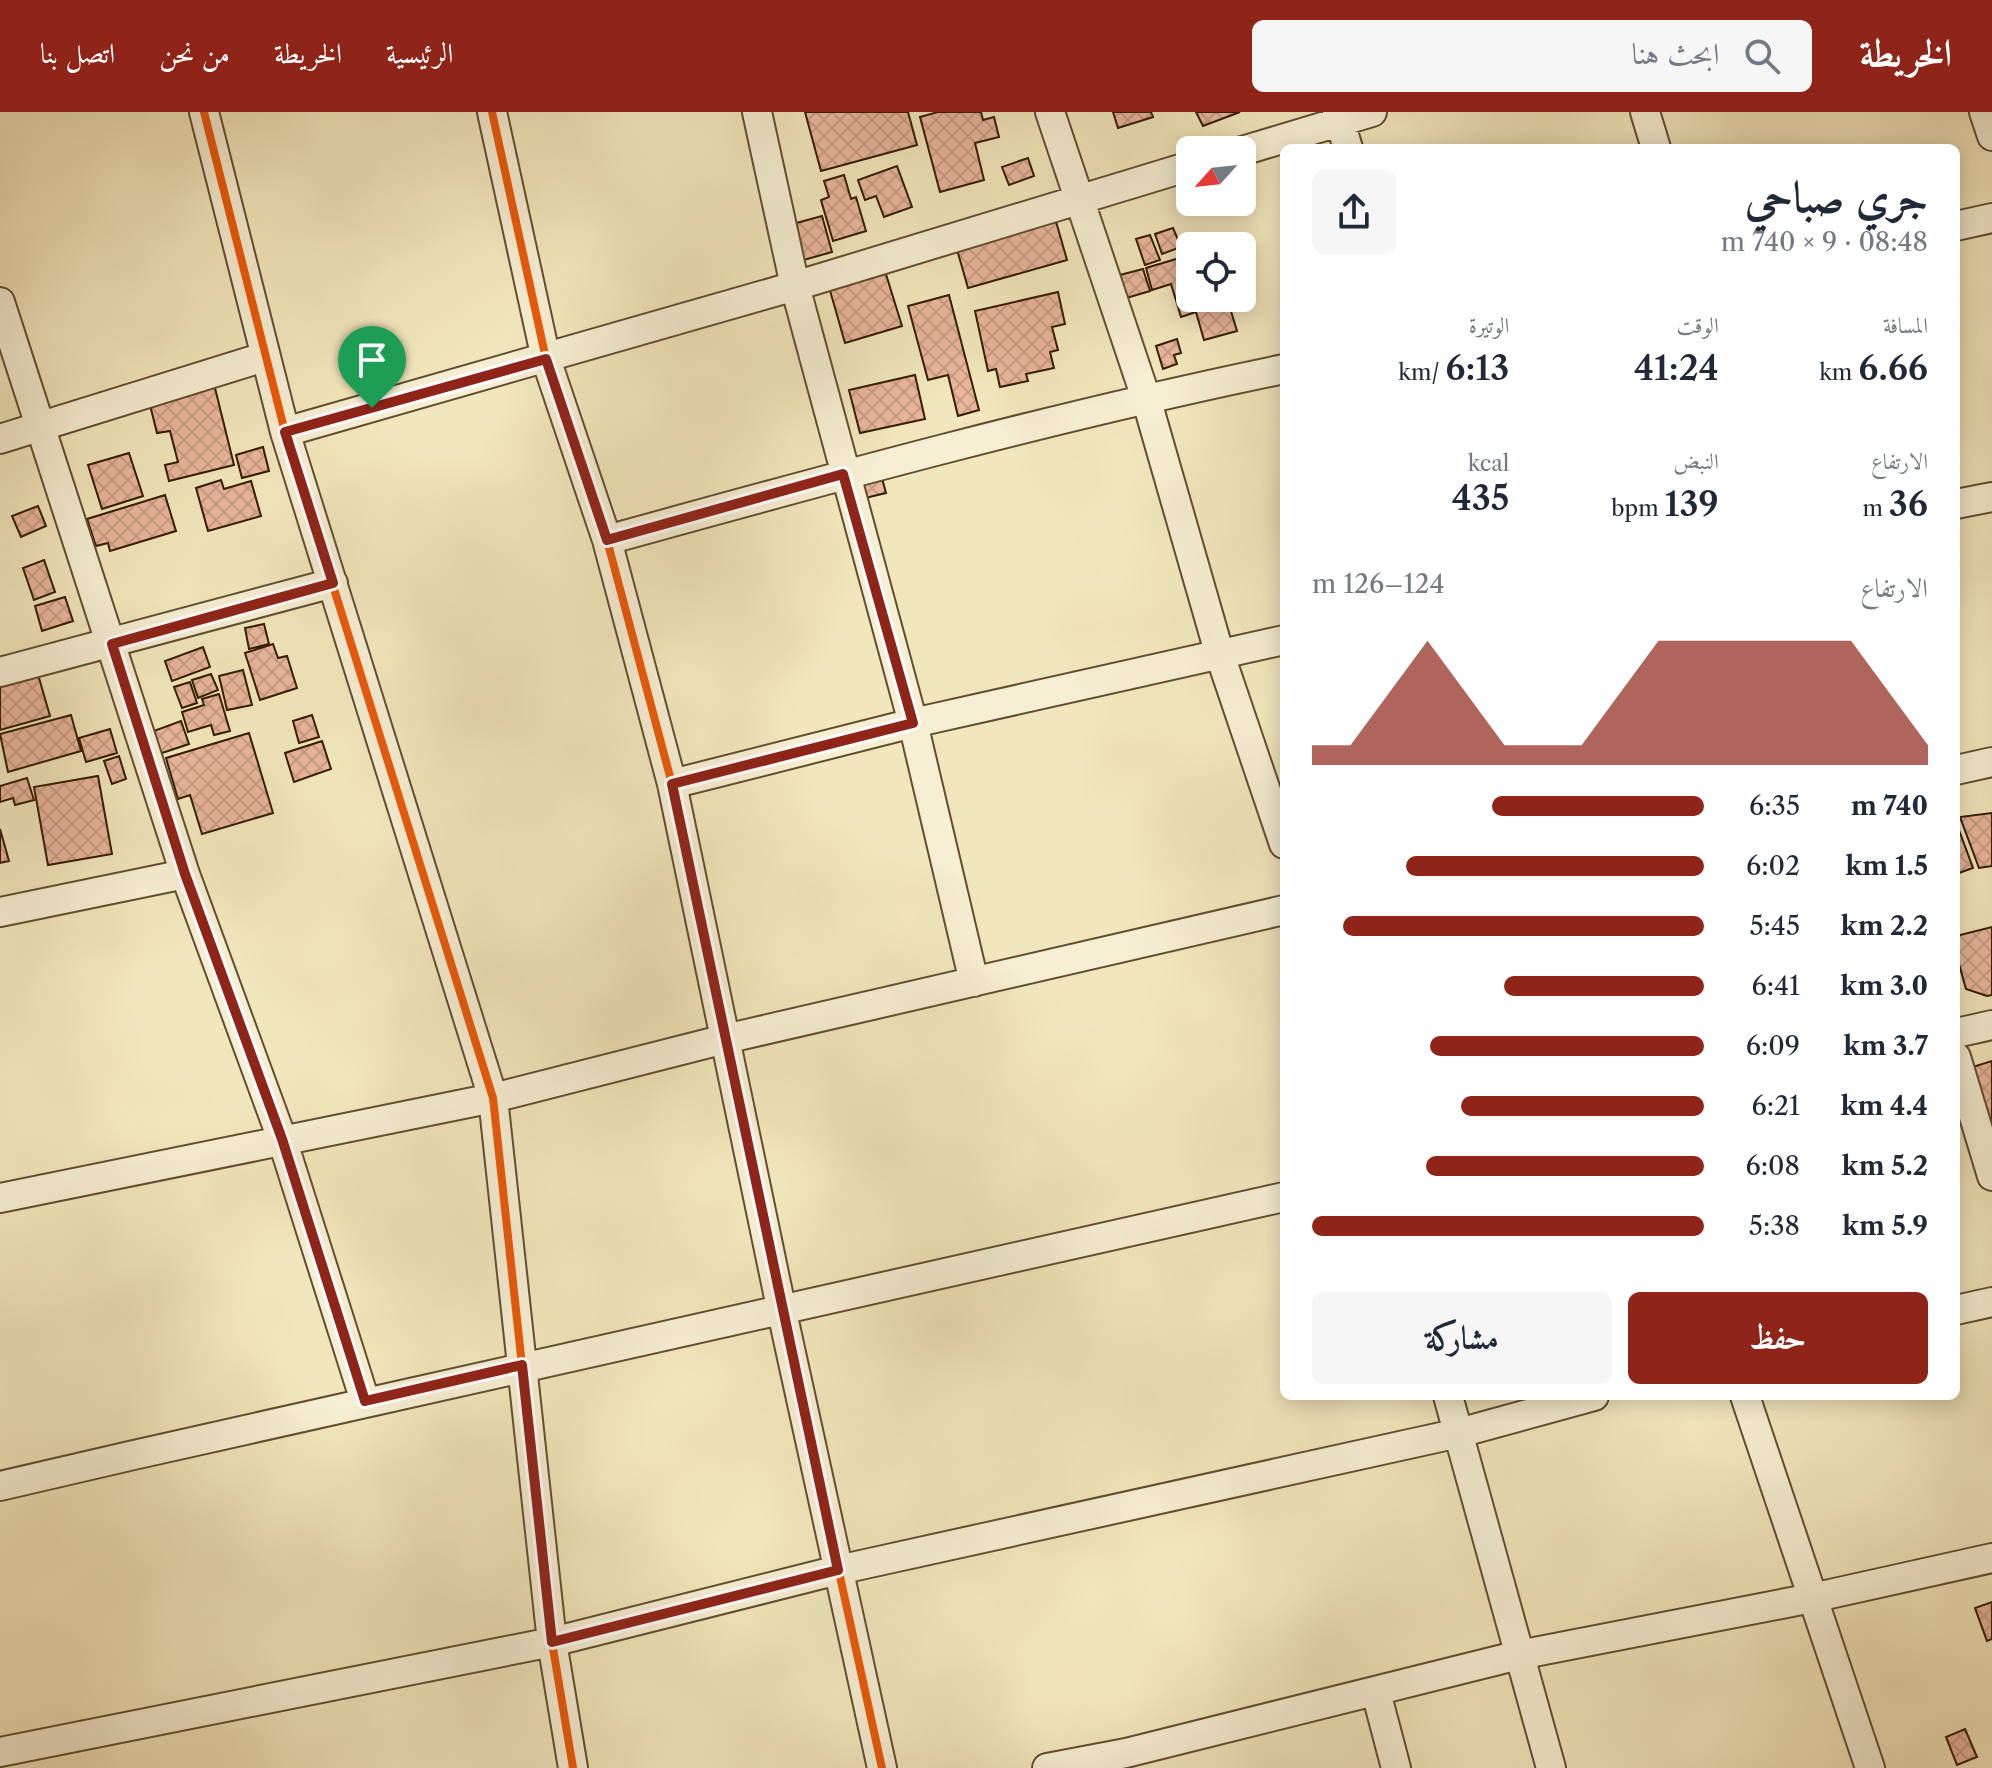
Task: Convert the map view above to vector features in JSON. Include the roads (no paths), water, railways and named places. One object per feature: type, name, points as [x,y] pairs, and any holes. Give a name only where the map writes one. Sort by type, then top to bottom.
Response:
[{"type":"street","points":[[204,112],[285,432],[493,1098],[552,1642],[573,1768]]},
{"type":"street","points":[[492,112],[546,359],[607,540],[672,784],[782,1312],[882,1768]]},
{"type":"street","points":[[757,112],[795,286],[843,474],[913,723],[974,982]]},
{"type":"street","points":[[1050,112],[1077,200],[1146,398],[1219,652],[1280,832]]},
{"type":"street","points":[[1256,148],[1342,127],[1372,112]]},
{"type":"street","points":[[1645,112],[1655,144]]},
{"type":"street","points":[[1984,112],[1992,136]]},
{"type":"street","points":[[285,432],[795,286],[1176,170]]},
{"type":"street","points":[[1960,225],[1992,218]]},
{"type":"street","points":[[0,302],[185,874],[282,1139],[365,1401]]},
{"type":"street","points":[[0,439],[264,357]]},
{"type":"street","points":[[607,540],[843,474],[1146,398],[1280,370]]},
{"type":"street","points":[[1960,503],[1992,497]]},
{"type":"street","points":[[0,672],[333,583]]},
{"type":"street","points":[[672,784],[913,723],[1280,641]]},
{"type":"street","points":[[1960,769],[1992,762]]},
{"type":"street","points":[[0,912],[185,874]]},
{"type":"street","points":[[0,1198],[493,1098],[725,1039],[1280,911]]},
{"type":"street","points":[[1960,1032],[1992,1025]]},
{"type":"street","points":[[1960,1070],[1992,1176]]},
{"type":"street","points":[[0,1486],[522,1365],[782,1312],[1280,1198]]},
{"type":"street","points":[[1960,1309],[1992,1302]]},
{"type":"street","points":[[1449,1400],[1551,1768]]},
{"type":"street","points":[[0,1752],[552,1642],[838,1570],[1459,1433],[1579,1400]]},
{"type":"street","points":[[1746,1400],[1870,1768]]},
{"type":"street","points":[[1047,1768],[1128,1760],[1519,1655],[1812,1598],[1992,1558]]},
{"type":"street","points":[[1376,1692],[1396,1768]]}]
